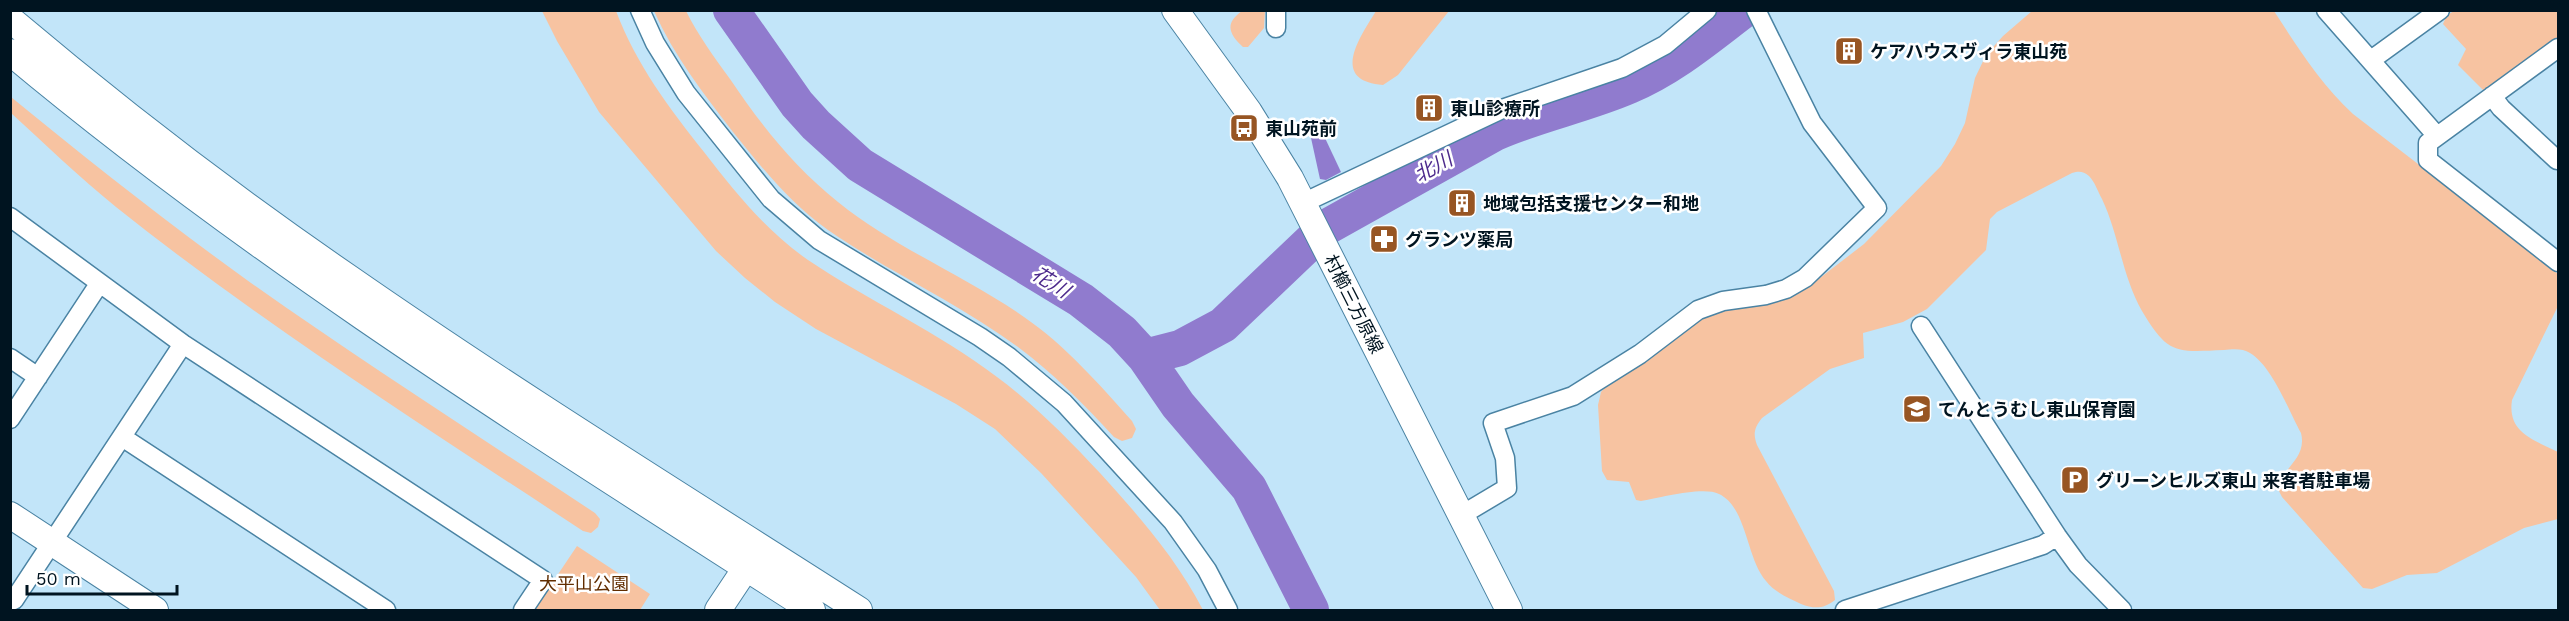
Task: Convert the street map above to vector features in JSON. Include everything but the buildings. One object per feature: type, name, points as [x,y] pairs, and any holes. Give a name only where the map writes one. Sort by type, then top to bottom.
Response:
[{"type":"street","points":[[640,10],[655,43],[686,93],[771,199],[819,240],[980,337],[1009,357],[1064,403],[1173,522],[1202,562],[1228,610]]},
{"type":"street","name":"村櫛三方原線","points":[[1175,10],[1249,112],[1306,209],[1509,610]]},
{"type":"street","points":[[1306,209],[1502,109],[1622,68],[1665,45],[1707,10]]},
{"type":"street","points":[[2326,10],[2437,136]]},
{"type":"street","points":[[2371,60],[2440,10]]},
{"type":"street","points":[[1460,516],[1507,488],[1505,458],[1493,423],[1573,396],[1640,354],[1698,310],[1723,301],[1766,295],[1786,289],[1805,278],[1877,208],[1812,123],[1758,12]]},
{"type":"street","points":[[10,19],[162,142],[348,278],[475,363],[860,610]]},
{"type":"street","points":[[2559,48],[2428,143],[2428,160],[2559,262]]},
{"type":"street","points":[[10,52],[147,162],[324,292],[461,384],[812,610]]},
{"type":"street","points":[[2492,96],[2501,108],[2557,160]]},
{"type":"street","points":[[10,217],[183,344],[543,580],[523,610]]},
{"type":"street","points":[[10,419],[99,284]]},
{"type":"street","points":[[1921,326],[2057,536],[2078,565],[2122,610]]},
{"type":"street","points":[[10,602],[14,600],[183,344]]},
{"type":"street","points":[[10,358],[38,377]]},
{"type":"street","points":[[122,437],[386,610]]},
{"type":"street","points":[[10,515],[155,610]]},
{"type":"street","points":[[1845,610],[2043,545],[2057,536]]},
{"type":"street","points":[[718,610],[746,568]]},
{"type":"green space","points":[[542,11],[616,11],[633,49],[666,102],[727,182],[765,224],[808,260],[951,346],[1025,399],[1100,473],[1143,522],[1169,555],[1203,610],[1160,610],[1136,577],[1041,473],[995,429],[956,404],[816,329],[775,302],[745,278],[716,251],[599,112]]},
{"type":"green space","points":[[654,11],[686,11],[706,46],[754,113],[779,145],[822,189],[860,218],[906,248],[1001,302],[1054,340],[1132,421],[1136,429],[1132,438],[1122,441],[1114,437],[1056,378],[995,331],[875,260],[814,220],[789,197],[733,132],[680,59]]},
{"type":"green space","points":[[1242,11],[1265,11],[1264,28],[1248,47],[1243,47],[1238,42],[1230,28],[1233,20]]},
{"type":"green space","points":[[1376,11],[1449,11],[1398,75],[1383,85],[1367,82],[1357,75],[1353,67],[1353,56],[1357,45]]},
{"type":"green space","points":[[2032,11],[2274,11],[2320,78],[2353,114],[2558,274],[2558,306],[2512,400],[2512,411],[2518,428],[2524,434],[2558,452],[2558,519],[2524,528],[2437,573],[2407,575],[2372,589],[2363,588],[2282,497],[2277,487],[2298,455],[2302,441],[2301,433],[2273,378],[2258,359],[2247,351],[2237,349],[2184,350],[2175,348],[2159,336],[2135,298],[2113,227],[2096,187],[2089,176],[2079,172],[2072,173],[1997,212],[1990,219],[1986,250],[1927,309],[1903,322],[1863,333],[1864,358],[1830,369],[1762,418],[1757,425],[1755,434],[1757,445],[1834,591],[1835,600],[1831,603],[1819,607],[1806,606],[1769,585],[1754,560],[1735,510],[1719,494],[1703,491],[1641,501],[1636,500],[1629,482],[1607,480],[1602,471],[1598,405],[1601,392],[1610,382],[1691,323],[1713,311],[1789,295],[1816,281],[1864,244],[1941,166],[1965,123],[1975,78],[1986,55],[2003,36]]},
{"type":"green space","points":[[2454,11],[2558,11],[2558,40],[2488,91],[2484,91],[2458,65],[2466,49],[2443,24],[2447,15]]},
{"type":"green space","points":[[11,97],[130,192],[251,283],[379,371],[595,513],[600,519],[598,527],[591,533],[583,531],[405,414],[229,293],[116,207],[75,172],[11,113]]},
{"type":"green space","name":"大平山公園","points":[[577,546],[650,594],[640,610],[534,610]]},
{"type":"shaded area","points":[[1311,138],[1325,138],[1341,172],[1326,180],[1320,179]]},
{"type":"waterway","name":"花川","points":[[731,10],[797,104],[816,125],[860,165],[1081,300],[1122,332],[1145,357],[1178,405],[1249,488],[1311,610]]},
{"type":"waterway","name":"北川","points":[[1145,357],[1180,348],[1223,325],[1325,228],[1495,133],[1596,99],[1645,79],[1689,52],[1744,10]]},
{"type":"place","name":"ケアハウスヴィラ東山苑","points":[[1849,51]]},
{"type":"place","name":"東山診療所","points":[[1429,108]]},
{"type":"place","name":"東山苑前","points":[[1244,128]]},
{"type":"place","name":"地域包括支援センター和地","points":[[1462,203]]},
{"type":"place","name":"グランツ薬局","points":[[1384,239]]},
{"type":"place","name":"てんとうむし東山保育園","points":[[1917,409]]},
{"type":"place","name":"グリーンヒルズ東山 来客者駐車場","points":[[2075,480]]}]
